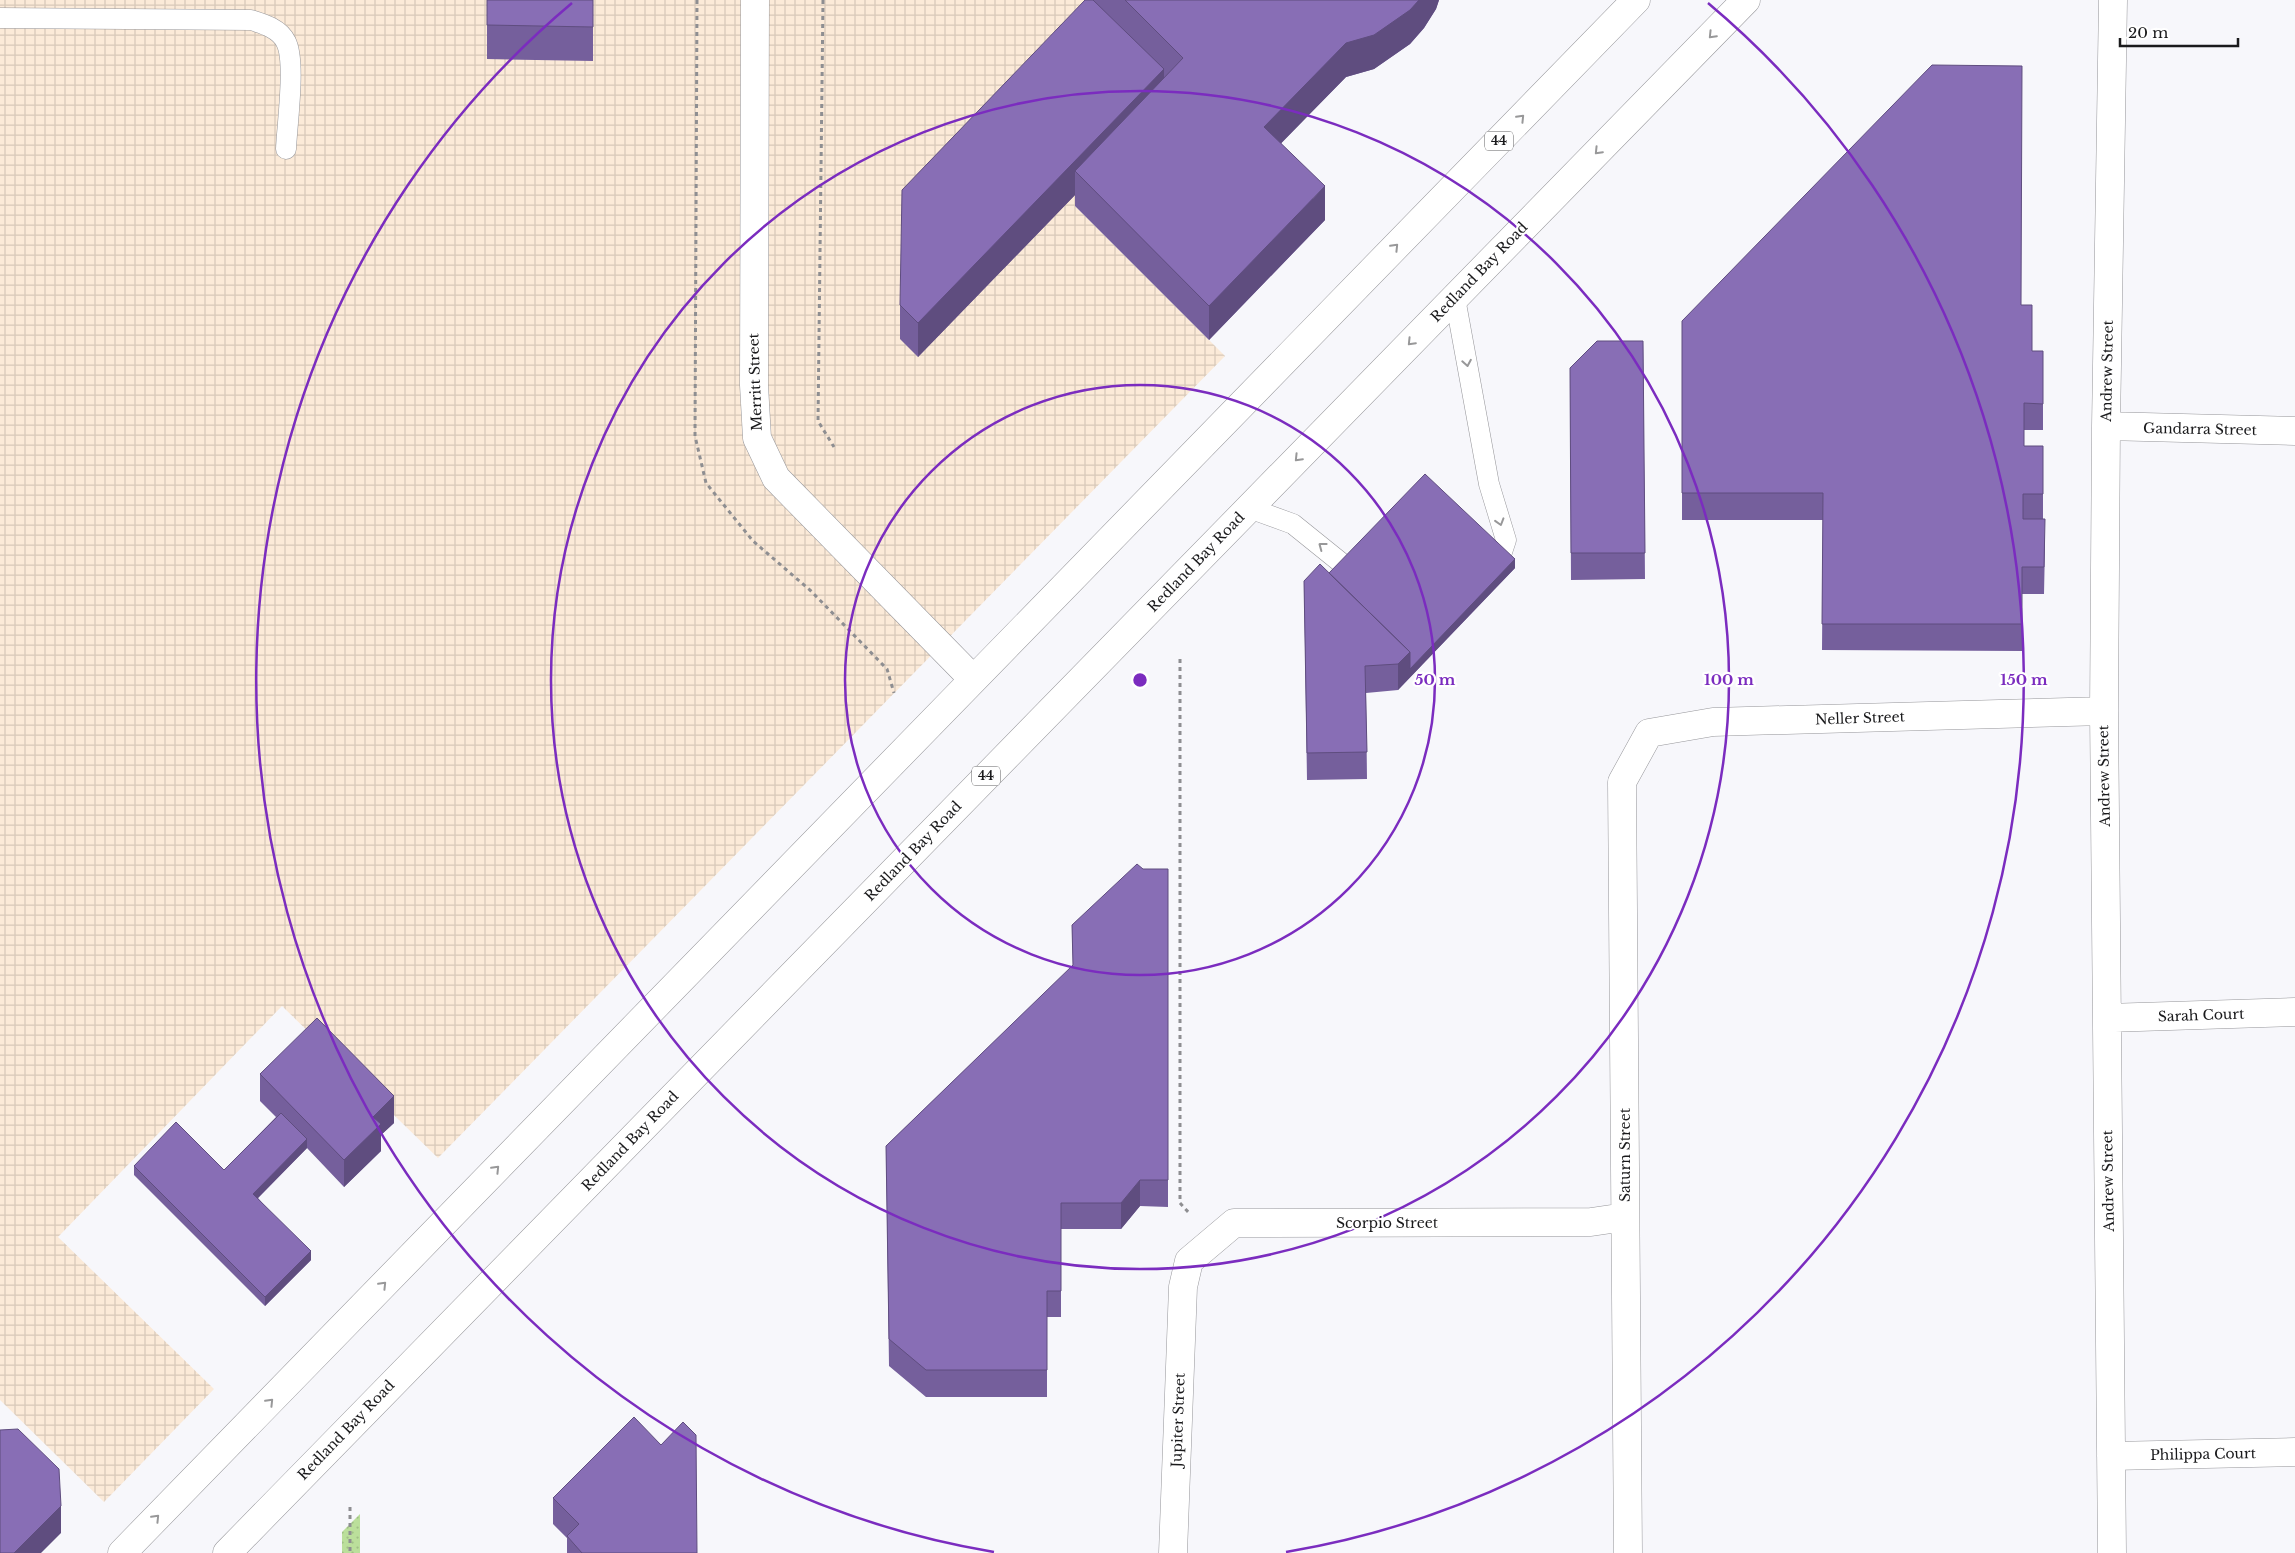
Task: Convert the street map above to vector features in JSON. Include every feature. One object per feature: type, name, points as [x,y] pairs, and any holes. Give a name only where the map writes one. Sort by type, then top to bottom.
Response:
[{"type":"street","name":"Merritt Street","points":[[755,0],[754,385],[757,438],[776,478],[973,679]]},
{"type":"street","name":"44","points":[[122,1553],[1636,0]]},
{"type":"street","name":"Redland Bay Road","points":[[227,1553],[1746,0]]},
{"type":"street","name":"Andrew Street","points":[[2112,1553],[2104,711],[2106,426],[2113,0]]},
{"type":"street","name":"Gandarra Street","points":[[2106,426],[2295,431]]},
{"type":"street","name":"Neller Street","points":[[1634,760],[1649,732],[1713,722],[2104,711]]},
{"type":"street","name":"Saturn Street","points":[[1628,1553],[1622,782],[1634,760]]},
{"type":"street","name":"Sarah Court","points":[[2107,1018],[2295,1012]]},
{"type":"street","name":"Scorpio Street","points":[[1183,1287],[1189,1261],[1234,1223],[1591,1222],[1625,1217]]},
{"type":"street","name":"Jupiter Street","points":[[1173,1553],[1183,1287]]},
{"type":"street","name":"Philippa Court","points":[[2111,1456],[2295,1452]]},
{"type":"lane","points":[[0,18],[251,20],[270,26],[286,41],[290,64],[286,149]]},
{"type":"lane","points":[[1454,298],[1489,484],[1506,540],[1493,580],[1486,587]]},
{"type":"lane","points":[[1248,508],[1293,524],[1330,552],[1375,592]]},
{"type":"path","points":[[823,0],[818,421],[834,447]]},
{"type":"path","points":[[1180,659],[1180,1203],[1214,1240]]},
{"type":"path","points":[[350,1507],[350,1553]]},
{"type":"shaded area","points":[[0,0],[1091,0],[1183,92],[1075,206],[1225,356],[438,1158],[282,1006],[58,1237],[214,1389],[104,1502],[0,1400]]},
{"type":"green space","points":[[360,1514],[360,1553],[342,1553],[342,1532]]},
{"type":"building","points":[[487,0],[593,0],[593,27],[487,25]]},
{"type":"building","points":[[1085,0],[1093,0],[1164,69],[918,323],[900,305],[902,190]]},
{"type":"building","points":[[1125,0],[1419,0],[1410,10],[1374,35],[1346,43],[1264,127],[1325,186],[1209,306],[1075,171],[1183,58]]},
{"type":"building","points":[[1932,65],[2022,66],[2021,305],[2032,305],[2032,351],[2043,351],[2043,404],[2024,403],[2024,446],[2043,446],[2043,494],[2023,494],[2023,519],[2045,519],[2044,567],[2022,567],[2022,624],[1822,624],[1823,493],[1682,493],[1682,321]]},
{"type":"building","points":[[1597,341],[1643,341],[1645,553],[1571,553],[1570,368]]},
{"type":"building","points":[[1425,474],[1515,559],[1410,669],[1410,652],[1329,573]]},
{"type":"building","points":[[1320,564],[1410,652],[1398,664],[1365,666],[1367,752],[1307,753],[1304,581]]},
{"type":"building","points":[[1137,864],[1143,869],[1168,869],[1168,1180],[1140,1180],[1121,1203],[1061,1203],[1061,1291],[1047,1291],[1047,1370],[926,1370],[889,1339],[886,1146],[1073,965],[1072,925]]},
{"type":"building","points":[[317,1018],[394,1096],[373,1117],[381,1124],[344,1160],[260,1074]]},
{"type":"building","points":[[281,1113],[307,1139],[253,1194],[311,1251],[265,1297],[134,1166],[176,1122],[224,1170]]},
{"type":"building","points":[[634,1417],[661,1445],[683,1422],[696,1435],[697,1553],[582,1553],[567,1536],[579,1524],[553,1498]]},
{"type":"building","points":[[18,1429],[59,1469],[61,1506],[14,1553],[0,1553],[0,1430]]}]
